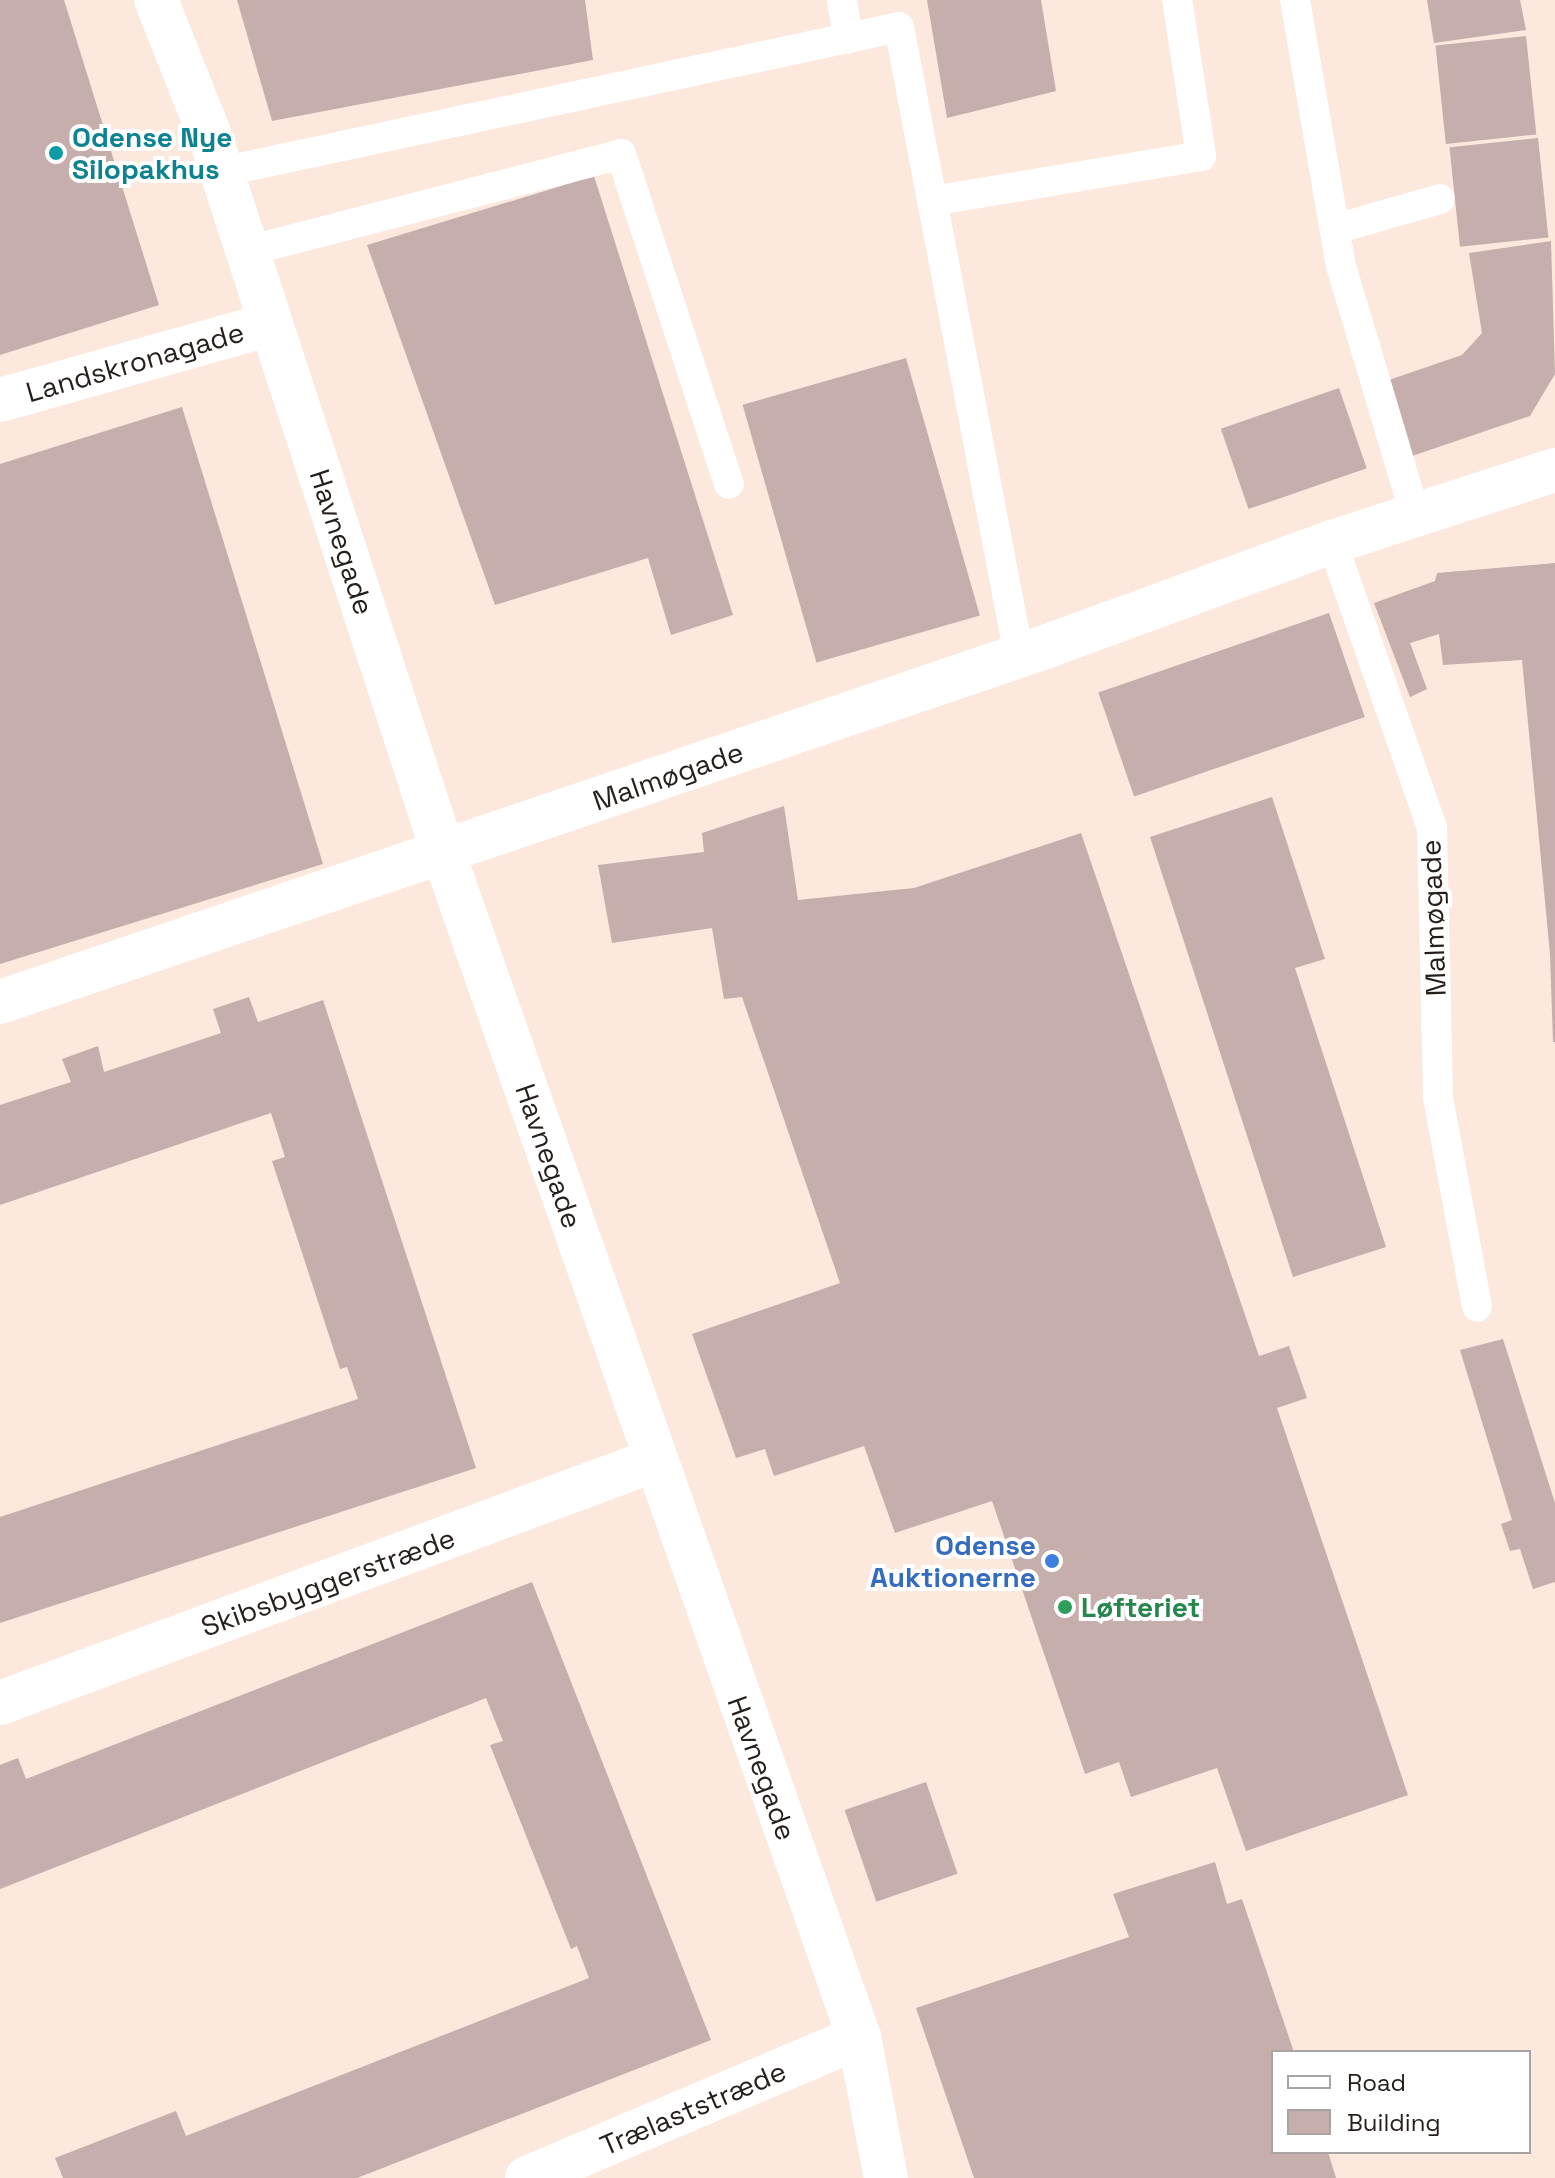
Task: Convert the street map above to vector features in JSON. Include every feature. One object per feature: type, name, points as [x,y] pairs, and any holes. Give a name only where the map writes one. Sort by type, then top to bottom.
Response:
[{"type":"street","name":"Havnegade","points":[[156,0],[215,153],[443,852],[859,2037],[886,2178]]},
{"type":"street","name":"Havnegade","points":[[183,0],[215,153]]},
{"type":"street","name":"Landskronagade","points":[[0,400],[271,324]]},
{"type":"street","name":"Malmøgade","points":[[0,1002],[1019,656],[1332,542],[1555,470]]},
{"type":"street","name":"Skibsbyggerstræde","points":[[0,1703],[655,1460]]},
{"type":"street","name":"Trælaststræde","points":[[527,2178],[859,2037]]},
{"type":"lane","points":[[842,0],[848,39]]},
{"type":"lane","points":[[932,201],[1201,156],[1177,0]]},
{"type":"lane","points":[[1295,0],[1335,229],[1415,515]]},
{"type":"lane","points":[[215,153],[848,39],[899,27],[1019,656]]},
{"type":"lane","points":[[247,251],[621,154],[729,484]]},
{"type":"lane","points":[[1335,229],[1440,199]]},
{"type":"lane","name":"Malmøgade","points":[[1332,542],[1432,828],[1438,1098],[1477,1306]]},
{"type":"building","name":"Odense Nye Silopakhus","points":[[0,0],[64,0],[159,305],[0,355]]},
{"type":"building","points":[[237,0],[585,0],[593,60],[272,121]]},
{"type":"building","points":[[927,0],[1041,0],[1056,91],[947,118]]},
{"type":"building","points":[[1427,0],[1520,0],[1526,30],[1434,43]]},
{"type":"building","points":[[1526,36],[1536,134],[1446,144],[1435,46]]},
{"type":"building","points":[[1538,138],[1548,237],[1460,247],[1449,147]]},
{"type":"building","points":[[594,176],[733,615],[671,635],[648,558],[495,605],[367,245]]},
{"type":"building","points":[[1551,241],[1555,374],[1530,416],[1409,457],[1383,382],[1462,355],[1482,333],[1469,253]]},
{"type":"building","points":[[906,358],[980,616],[816,662],[743,405]]},
{"type":"building","points":[[1339,388],[1367,468],[1248,509],[1221,429]]},
{"type":"building","points":[[182,407],[323,864],[0,964],[0,464]]},
{"type":"building","points":[[1555,563],[1553,1042],[1550,954],[1522,660],[1443,665],[1439,634],[1410,643],[1427,689],[1410,697],[1374,603],[1435,581],[1437,573]]},
{"type":"building","points":[[1329,613],[1365,717],[1134,796],[1098,692]]},
{"type":"building","points":[[1272,797],[1325,959],[1295,968],[1386,1247],[1293,1277],[1150,837]]},
{"type":"building","points":[[784,806],[798,900],[914,888],[1081,833],[1259,1356],[1289,1346],[1307,1398],[1277,1408],[1408,1795],[1246,1851],[1217,1768],[1131,1797],[1119,1762],[1085,1774],[992,1501],[895,1533],[864,1446],[774,1476],[765,1449],[736,1458],[692,1334],[840,1283],[742,997],[724,999],[712,928],[612,943],[598,865],[704,852],[702,833]]},
{"type":"building","points":[[249,997],[258,1022],[323,1000],[476,1468],[0,1623],[0,1517],[358,1399],[347,1367],[340,1369],[272,1161],[285,1157],[271,1113],[0,1205],[0,1105],[71,1082],[62,1059],[98,1046],[104,1072],[221,1033],[213,1009]]},
{"type":"building","points":[[1503,1339],[1555,1503],[1555,1582],[1533,1589],[1520,1549],[1510,1551],[1501,1524],[1512,1520],[1460,1350]]},
{"type":"building","points":[[532,1582],[711,2040],[357,2178],[63,2178],[55,2158],[176,2111],[186,2136],[589,1978],[577,1946],[571,1949],[490,1745],[503,1741],[486,1698],[0,1889],[0,1765],[18,1758],[26,1779]]},
{"type":"building","points":[[926,1782],[958,1874],[876,1902],[845,1810]]},
{"type":"building","points":[[1215,1862],[1227,1904],[1242,1899],[1293,2050],[1271,2050],[1271,2154],[1329,2154],[1336,2178],[974,2178],[916,2008],[1129,1937],[1113,1894]]},
{"type":"place","name":"Odense Nye Silopakhus","points":[[56,153]]},
{"type":"place","name":"Odense Auktionerne","points":[[1052,1561]]},
{"type":"place","name":"Løfteriet","points":[[1065,1607]]}]
